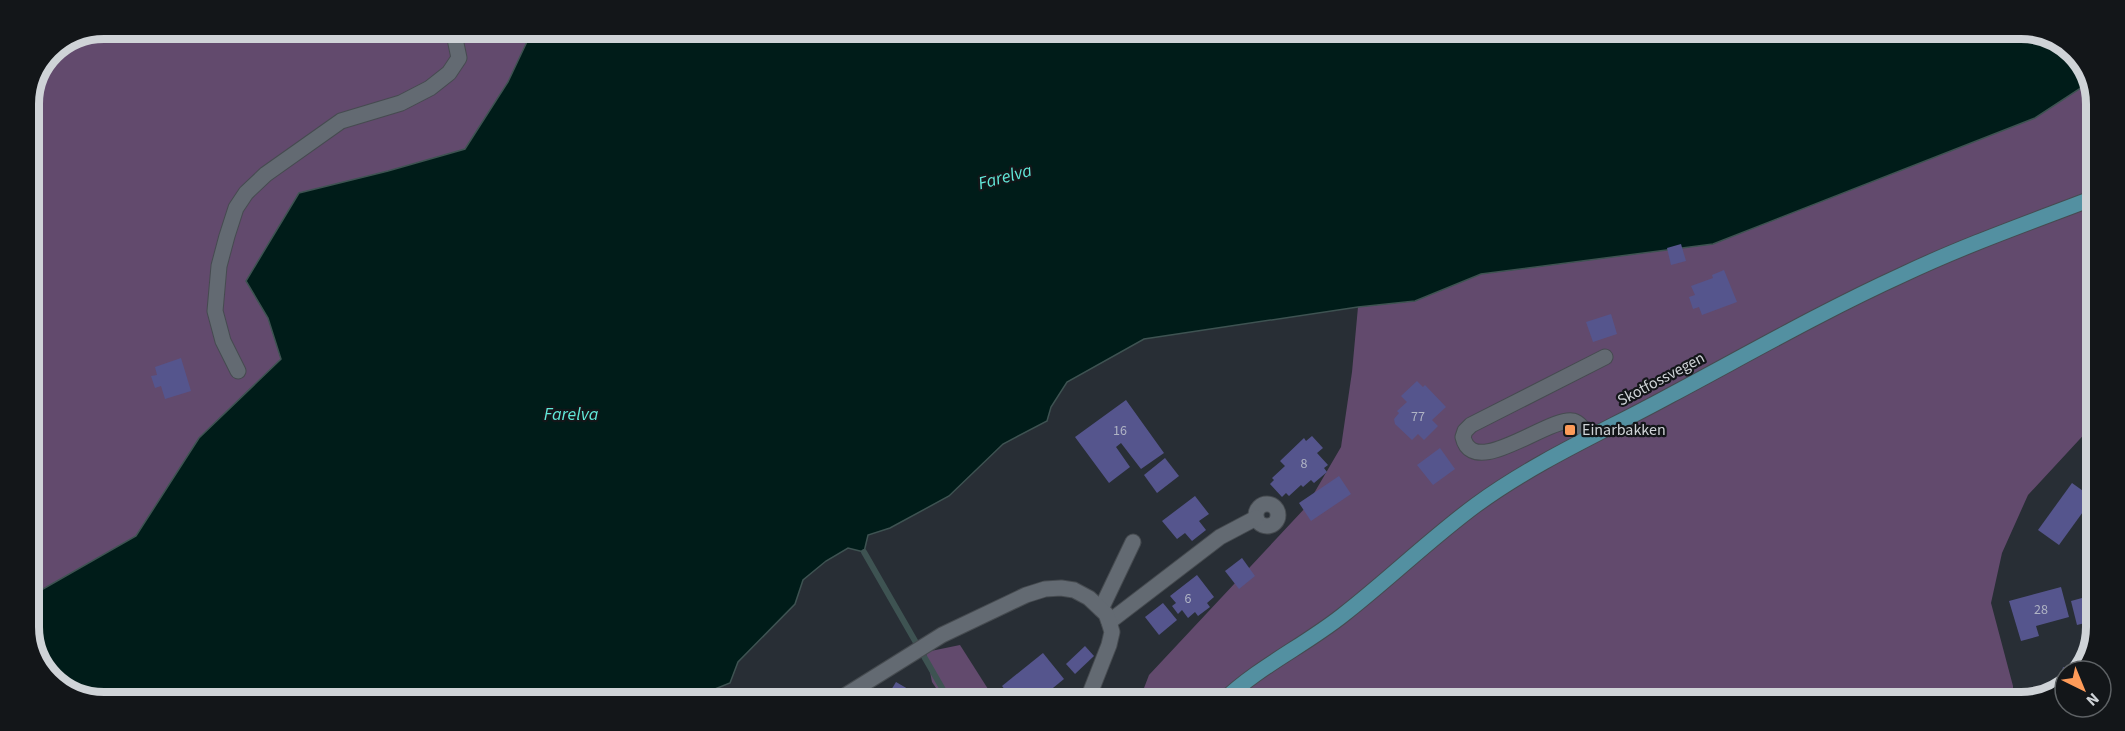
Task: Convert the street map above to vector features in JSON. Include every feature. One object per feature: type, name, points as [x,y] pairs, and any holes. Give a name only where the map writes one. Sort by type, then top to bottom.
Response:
[{"type":"main road","name":"Skotfossvegen","points":[[1234,692],[1254,675],[1318,635],[1477,504],[1589,437],[1756,348],[1900,276],[1957,250],[2086,201]]},
{"type":"street","points":[[238,371],[223,341],[215,312],[219,266],[236,208],[246,193],[266,174],[341,121],[401,103],[430,88],[449,74],[459,58],[455,39]]},
{"type":"street","points":[[1589,437],[1580,424],[1568,421],[1506,446],[1483,452],[1476,452],[1468,448],[1463,437],[1465,430],[1471,425],[1605,357]]},
{"type":"street","points":[[1105,615],[1177,570],[1220,537],[1256,518]]},
{"type":"street","points":[[1105,615],[1133,542]]},
{"type":"street","points":[[851,692],[942,635],[1016,600],[1045,589],[1060,588],[1074,590],[1089,598],[1105,615],[1112,632],[1090,692]]},
{"type":"shaded area","points":[[104,39],[528,39],[508,82],[465,149],[388,171],[246,281],[268,318],[281,359],[199,438],[136,536],[39,591],[39,104],[40,92],[50,68],[58,58],[79,44]]},
{"type":"shaded area","points":[[2084,86],[2086,100],[2086,432],[2028,495],[2002,553],[1991,603],[2013,692],[1142,692],[1149,675],[1306,507],[1341,447],[1352,372],[1358,307],[1415,301],[1481,274],[1713,244],[2034,118]]},
{"type":"shaded area","points":[[960,645],[990,692],[939,692],[932,682],[926,652]]},
{"type":"water","name":"Farelva","points":[[528,39],[2021,39],[2042,42],[2060,52],[2073,65],[2084,86],[2035,118],[1713,244],[1481,274],[1415,301],[1358,307],[1144,339],[1067,382],[1051,407],[1047,421],[1003,444],[949,496],[890,528],[868,535],[864,552],[848,548],[826,561],[803,580],[795,604],[738,662],[730,683],[709,692],[104,692],[83,689],[65,679],[52,666],[40,639],[39,591],[136,536],[199,438],[281,359],[268,318],[246,281],[299,193],[465,149],[508,82]]},
{"type":"building","points":[[1681,244],[1686,261],[1671,265],[1667,248]]},
{"type":"building","points":[[1724,270],[1737,302],[1702,315],[1699,307],[1693,309],[1689,297],[1695,295],[1691,286],[1713,278],[1712,275]]},
{"type":"building","points":[[1611,314],[1617,334],[1593,342],[1586,322]]},
{"type":"building","points":[[181,358],[191,391],[165,399],[161,386],[155,388],[151,376],[157,375],[155,367]]},
{"type":"building","points":[[1417,381],[1423,387],[1425,385],[1446,407],[1432,420],[1438,426],[1424,440],[1418,434],[1412,440],[1395,424],[1394,419],[1399,413],[1397,411],[1407,402],[1401,396]]},
{"type":"building","points":[[1126,400],[1164,453],[1141,469],[1121,443],[1116,447],[1130,467],[1109,483],[1075,437]]},
{"type":"building","points":[[1312,436],[1323,448],[1317,453],[1328,465],[1324,468],[1327,472],[1314,483],[1311,480],[1303,487],[1301,485],[1289,496],[1286,493],[1282,497],[1270,484],[1274,480],[1272,478],[1285,466],[1280,461],[1304,438],[1306,441]]},
{"type":"building","points":[[1440,448],[1455,469],[1433,485],[1417,465]]},
{"type":"building","points":[[1165,458],[1179,476],[1157,493],[1144,475]]},
{"type":"building","points":[[1339,476],[1351,494],[1311,521],[1299,503]]},
{"type":"building","points":[[2072,483],[2086,493],[2086,508],[2059,545],[2038,530]]},
{"type":"building","points":[[1195,496],[1209,514],[1199,521],[1206,530],[1192,541],[1185,533],[1177,539],[1162,521]]},
{"type":"building","points":[[1242,558],[1255,576],[1239,589],[1225,571]]},
{"type":"building","points":[[1197,575],[1214,597],[1207,603],[1210,607],[1198,616],[1195,612],[1188,618],[1182,610],[1178,614],[1172,606],[1176,603],[1170,596]]},
{"type":"building","points":[[2061,587],[2069,617],[2036,626],[2039,636],[2021,641],[2009,601]]},
{"type":"building","points":[[2086,597],[2086,623],[2077,625],[2071,601]]},
{"type":"building","points":[[1163,603],[1177,620],[1159,635],[1145,617]]},
{"type":"building","points":[[1085,646],[1094,656],[1075,674],[1066,664]]},
{"type":"building","points":[[1043,653],[1064,679],[1048,692],[1007,692],[1002,686]]},
{"type":"building","points":[[896,682],[913,692],[890,692]]},
{"type":"waterway","points":[[864,552],[944,692]]},
{"type":"place","name":"Einarbakken","points":[[1570,430]]}]
